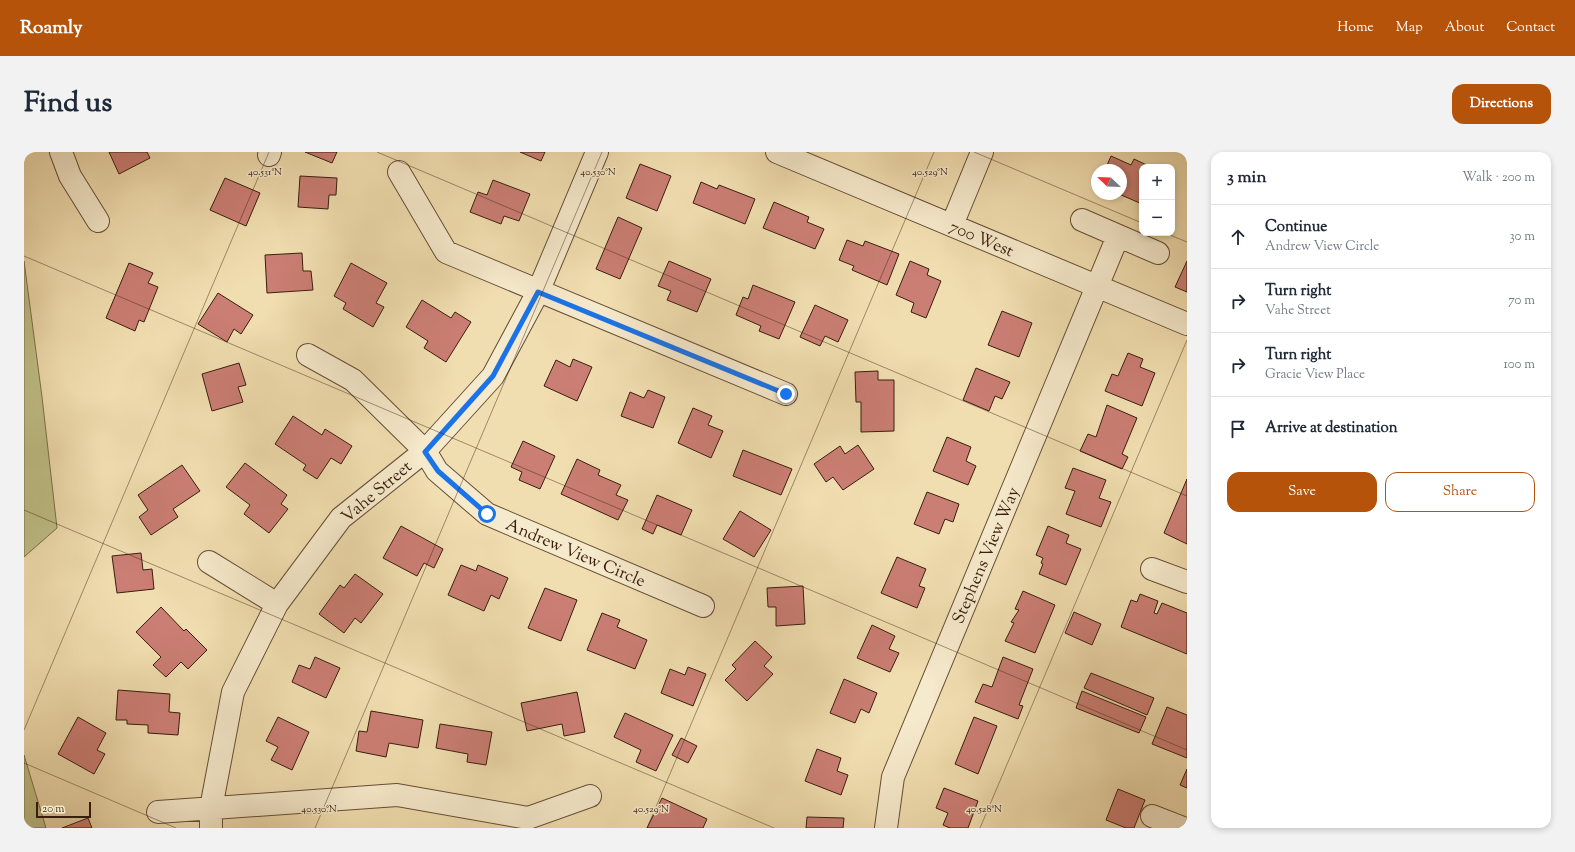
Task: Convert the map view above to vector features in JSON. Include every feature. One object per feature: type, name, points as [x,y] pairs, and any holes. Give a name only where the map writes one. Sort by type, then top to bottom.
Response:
[{"type":"street","points":[[61,152],[70,176],[98,221]]},
{"type":"street","name":"Vahe Street","points":[[211,818],[233,692],[277,604],[342,518],[425,452],[493,376],[538,292],[597,152]]},
{"type":"street","name":"700 West","points":[[777,152],[1187,324]]},
{"type":"street","points":[[952,225],[982,152]]},
{"type":"street","points":[[399,172],[446,252],[538,292],[786,394]]},
{"type":"street","points":[[1082,220],[1158,253]]},
{"type":"street","name":"Stephens View Way","points":[[886,828],[893,778],[1118,236]]},
{"type":"street","name":"Andrew View Circle","points":[[308,356],[353,380],[425,452],[438,471],[487,514],[703,606]]},
{"type":"street","points":[[208,562],[277,604]]},
{"type":"street","points":[[1152,568],[1187,582]]},
{"type":"street","points":[[158,812],[211,818],[397,795],[528,818],[590,796]]},
{"type":"street","points":[[1152,816],[1183,828]]},
{"type":"green space","points":[[24,261],[57,528],[24,557]]},
{"type":"green space","points":[[24,755],[46,828],[24,828]]},
{"type":"building","points":[[109,152],[147,152],[150,158],[119,174]]},
{"type":"building","points":[[305,152],[337,152],[332,163]]},
{"type":"building","points":[[520,152],[545,152],[541,161]]},
{"type":"building","points":[[1111,156],[1131,165],[1134,159],[1145,164],[1139,164],[1139,203],[1127,197],[1127,164],[1108,164]]},
{"type":"building","points":[[640,164],[671,176],[657,211],[626,198]]},
{"type":"building","points":[[300,176],[337,178],[336,195],[329,195],[328,209],[298,207]]},
{"type":"building","points":[[225,178],[260,193],[246,226],[210,210]]},
{"type":"building","points":[[493,180],[530,194],[519,221],[504,216],[501,224],[470,212],[478,192],[487,195]]},
{"type":"building","points":[[701,182],[717,189],[719,185],[755,199],[745,224],[693,203]]},
{"type":"building","points":[[774,202],[809,217],[807,222],[824,229],[815,249],[763,228]]},
{"type":"building","points":[[618,217],[642,228],[620,279],[596,269]]},
{"type":"building","points":[[847,240],[863,246],[865,241],[899,254],[887,285],[852,270],[854,266],[839,260]]},
{"type":"building","points":[[302,253],[303,271],[311,271],[313,290],[267,293],[265,255]]},
{"type":"building","points":[[669,261],[711,279],[697,312],[667,300],[671,291],[658,286]]},
{"type":"building","points":[[910,261],[929,269],[927,275],[941,281],[926,318],[911,312],[914,303],[896,295]]},
{"type":"building","points":[[1187,261],[1187,292],[1175,287]]},
{"type":"building","points":[[129,263],[153,273],[148,283],[158,287],[144,322],[139,320],[135,331],[106,318]]},
{"type":"building","points":[[351,263],[387,283],[376,303],[384,307],[373,327],[343,309],[346,303],[334,296]]},
{"type":"building","points":[[753,285],[795,302],[779,339],[759,331],[761,326],[736,315],[743,297],[748,299]]},
{"type":"building","points":[[218,293],[253,315],[241,334],[234,329],[227,342],[198,324]]},
{"type":"building","points":[[422,300],[451,318],[455,312],[471,322],[446,362],[424,348],[428,341],[406,327]]},
{"type":"building","points":[[815,305],[848,320],[838,342],[825,336],[820,346],[800,337]]},
{"type":"building","points":[[1002,311],[1032,323],[1019,357],[988,345]]},
{"type":"building","points":[[1128,353],[1143,359],[1140,367],[1155,373],[1142,406],[1105,391],[1112,374],[1118,376]]},
{"type":"building","points":[[573,359],[592,367],[577,401],[544,386],[556,360],[570,367]]},
{"type":"building","points":[[239,363],[246,385],[238,387],[243,402],[212,411],[202,374]]},
{"type":"building","points":[[976,368],[1010,382],[1002,399],[995,396],[989,411],[963,400]]},
{"type":"building","points":[[878,371],[878,380],[894,380],[894,431],[861,432],[861,402],[856,402],[855,372]]},
{"type":"building","points":[[648,390],[665,397],[653,428],[621,416],[630,392],[644,398]]},
{"type":"building","points":[[1107,405],[1137,418],[1122,454],[1128,457],[1122,469],[1080,451],[1088,434],[1096,437]]},
{"type":"building","points":[[693,408],[712,416],[708,425],[723,431],[711,458],[678,443]]},
{"type":"building","points":[[293,416],[322,435],[325,429],[352,446],[341,464],[331,458],[317,479],[303,470],[306,465],[275,444]]},
{"type":"building","points":[[947,437],[971,447],[966,461],[976,466],[968,485],[933,471]]},
{"type":"building","points":[[523,441],[555,456],[540,489],[519,480],[522,472],[511,467]]},
{"type":"building","points":[[858,445],[874,469],[843,490],[833,477],[826,482],[814,464],[840,446],[845,454]]},
{"type":"building","points":[[743,450],[792,469],[781,495],[733,476]]},
{"type":"building","points":[[577,459],[600,470],[598,475],[621,485],[616,495],[628,500],[618,520],[561,494]]},
{"type":"building","points":[[245,463],[287,495],[281,504],[288,509],[269,533],[244,514],[250,505],[226,487]]},
{"type":"building","points":[[182,465],[200,491],[173,509],[178,517],[151,535],[139,517],[148,510],[138,495]]},
{"type":"building","points":[[1073,468],[1106,480],[1099,498],[1111,502],[1101,527],[1066,514],[1075,491],[1065,488]]},
{"type":"building","points":[[1187,479],[1187,544],[1164,533]]},
{"type":"building","points":[[927,492],[959,504],[953,522],[945,519],[939,534],[914,524]]},
{"type":"building","points":[[657,495],[692,510],[681,535],[657,525],[653,534],[642,529]]},
{"type":"building","points":[[740,511],[771,530],[754,557],[723,539]]},
{"type":"building","points":[[401,526],[443,549],[434,568],[424,563],[417,576],[383,558]]},
{"type":"building","points":[[1048,526],[1069,535],[1066,543],[1081,549],[1066,585],[1039,574],[1043,564],[1041,563],[1043,558],[1036,555]]},
{"type":"building","points":[[141,553],[143,570],[152,569],[154,589],[117,593],[112,556]]},
{"type":"building","points":[[897,557],[926,569],[919,586],[925,588],[917,608],[881,593]]},
{"type":"building","points":[[461,565],[476,571],[478,565],[508,578],[499,599],[491,595],[484,611],[448,595]]},
{"type":"building","points":[[355,574],[383,594],[361,623],[355,618],[344,633],[319,614],[340,585],[344,588]]},
{"type":"building","points":[[803,586],[805,624],[776,626],[776,607],[768,607],[767,588]]},
{"type":"building","points":[[545,588],[577,600],[561,641],[528,628]]},
{"type":"building","points":[[1023,591],[1055,605],[1035,653],[1005,641],[1014,623],[1011,622],[1019,610],[1015,609]]},
{"type":"building","points":[[1140,594],[1158,601],[1154,613],[1157,614],[1162,603],[1187,613],[1187,654],[1121,627],[1131,600],[1137,602]]},
{"type":"building","points":[[161,607],[184,631],[186,629],[207,650],[188,669],[181,662],[166,677],[153,665],[161,657],[136,632]]},
{"type":"building","points":[[1074,612],[1101,624],[1092,645],[1065,633]]},
{"type":"building","points":[[602,613],[620,620],[617,627],[647,640],[635,669],[587,650]]},
{"type":"building","points":[[872,625],[895,636],[889,649],[899,653],[890,672],[857,658]]},
{"type":"building","points":[[755,641],[772,657],[764,666],[773,674],[747,701],[725,680],[736,669],[732,665]]},
{"type":"building","points":[[315,657],[340,668],[326,698],[292,682],[299,665],[310,669]]},
{"type":"building","points":[[1003,657],[1033,669],[1019,705],[1023,706],[1018,719],[975,702],[983,684],[992,687]]},
{"type":"building","points":[[688,667],[706,674],[693,706],[661,693],[670,669],[685,675]]},
{"type":"building","points":[[1091,673],[1154,698],[1147,715],[1084,688]]},
{"type":"building","points":[[844,679],[877,693],[869,713],[861,709],[855,723],[830,713]]},
{"type":"building","points":[[118,690],[170,694],[169,712],[180,713],[178,735],[148,733],[148,725],[127,724],[127,720],[116,720]]},
{"type":"building","points":[[1082,691],[1146,717],[1139,733],[1076,708]]},
{"type":"building","points":[[577,692],[585,732],[564,736],[562,724],[527,731],[521,703]]},
{"type":"building","points":[[1167,707],[1187,715],[1187,758],[1152,744]]},
{"type":"building","points":[[371,711],[423,720],[418,748],[389,743],[386,757],[356,751],[359,731],[367,732]]},
{"type":"building","points":[[625,713],[673,735],[656,771],[636,762],[641,750],[614,737]]},
{"type":"building","points":[[78,717],[106,733],[97,750],[105,754],[94,774],[58,754]]},
{"type":"building","points":[[278,717],[309,732],[292,770],[271,760],[278,747],[266,741]]},
{"type":"building","points":[[974,717],[997,726],[978,774],[955,764]]},
{"type":"building","points":[[440,724],[492,732],[486,765],[467,762],[468,754],[436,748]]},
{"type":"building","points":[[681,738],[697,746],[688,763],[672,755]]},
{"type":"building","points":[[817,749],[841,758],[837,771],[848,775],[841,795],[805,781]]},
{"type":"building","points":[[1187,769],[1187,788],[1180,785]]},
{"type":"building","points":[[944,788],[978,801],[968,828],[950,828],[943,825],[948,813],[936,808]]},
{"type":"building","points":[[1118,789],[1145,800],[1134,828],[1126,828],[1106,820]]},
{"type":"building","points":[[662,798],[707,819],[703,828],[647,828]]},
{"type":"building","points":[[807,817],[844,818],[843,828],[806,828]]},
{"type":"building","points":[[88,818],[92,828],[62,828]]},
{"type":"route","points":[[487,514],[438,471],[425,452],[493,376],[538,292],[786,394]]}]
